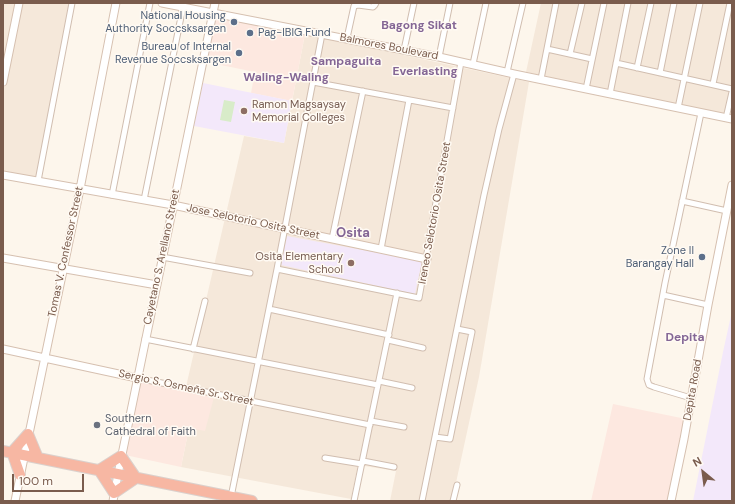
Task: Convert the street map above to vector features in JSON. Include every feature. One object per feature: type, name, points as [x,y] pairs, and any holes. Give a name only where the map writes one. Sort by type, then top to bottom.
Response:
[{"type":"highway","points":[[7,451],[28,434],[38,458]]},
{"type":"highway","points":[[7,451],[236,499],[252,501]]},
{"type":"highway","points":[[7,451],[20,476]]},
{"type":"highway","points":[[99,470],[121,456],[136,478]]},
{"type":"highway","points":[[99,470],[114,497],[136,478]]},
{"type":"street","points":[[3,82],[19,3]]},
{"type":"street","points":[[38,181],[72,3]]},
{"type":"street","name":"Tomas V. Confessor Street","points":[[15,501],[80,189],[116,3]]},
{"type":"street","points":[[112,195],[150,3]]},
{"type":"street","name":"Balmores Boulevard","points":[[162,3],[347,38],[729,119]]},
{"type":"street","name":"Cayetano S. Arellano Street","points":[[114,497],[121,456],[215,3]]},
{"type":"street","points":[[347,38],[354,6],[358,5],[373,7],[376,3]]},
{"type":"street","points":[[404,50],[414,3]]},
{"type":"street","points":[[439,57],[450,3]]},
{"type":"street","points":[[473,64],[486,3]]},
{"type":"street","points":[[422,501],[484,195],[511,73],[523,3]]},
{"type":"street","points":[[541,80],[556,3]]},
{"type":"street","points":[[570,54],[582,3]]},
{"type":"street","points":[[586,89],[604,3]]},
{"type":"street","points":[[610,94],[628,3]]},
{"type":"street","points":[[637,68],[651,3]]},
{"type":"street","points":[[660,73],[674,3]]},
{"type":"street","points":[[678,108],[700,3]]},
{"type":"street","points":[[713,84],[730,3]]},
{"type":"street","points":[[144,200],[183,7]]},
{"type":"street","points":[[236,499],[250,401],[322,34]]},
{"type":"street","points":[[547,49],[592,59]]},
{"type":"street","name":"Ireneo Selotorio Osita Street","points":[[398,293],[419,298],[461,62]]},
{"type":"street","points":[[616,63],[713,84],[732,90],[729,119]]},
{"type":"street","points":[[312,82],[453,108]]},
{"type":"street","points":[[332,239],[363,91]]},
{"type":"street","points":[[381,249],[409,100]]},
{"type":"street","points":[[691,398],[649,385],[646,379],[701,113]]},
{"type":"street","name":"Jose Selotorio Osita Street","points":[[3,176],[173,205],[427,259]]},
{"type":"street","name":"Depita Road","points":[[671,501],[732,185]]},
{"type":"street","points":[[682,201],[727,211]]},
{"type":"street","points":[[162,257],[250,273]]},
{"type":"street","points":[[3,258],[157,285]]},
{"type":"street","points":[[276,269],[398,293],[354,501]]},
{"type":"street","points":[[663,295],[708,305]]},
{"type":"street","points":[[193,348],[204,301]]},
{"type":"street","points":[[269,309],[423,348]]},
{"type":"street","points":[[435,437],[450,439],[472,332],[457,329]]},
{"type":"street","points":[[145,339],[258,361],[412,388]]},
{"type":"street","name":"Sergio S. Osmeña Sr. Street","points":[[3,349],[250,401],[370,423],[404,427]]},
{"type":"street","points":[[325,458],[394,467]]},
{"type":"street","points":[[453,501],[457,485]]},
{"type":"shaded area","points":[[3,3],[17,3],[3,71]]},
{"type":"shaded area","points":[[20,3],[71,3],[36,182],[3,175],[3,89]]},
{"type":"shaded area","points":[[541,3],[732,3],[732,116],[526,72]]},
{"type":"shaded area","points":[[215,17],[305,34],[292,101],[251,93],[255,72],[206,62]]},
{"type":"shaded area","points":[[305,34],[529,82],[479,377],[452,501],[390,501],[396,471],[358,465],[351,499],[181,467],[189,428],[214,397],[185,391],[244,136],[284,143]]},
{"type":"shaded area","name":"Ramon Magsaysay Memorial Colleges","points":[[203,83],[292,101],[284,143],[194,126]]},
{"type":"shaded area","name":"Osita Elementary School","points":[[287,236],[422,261],[415,294],[281,265]]},
{"type":"shaded area","points":[[732,311],[732,501],[693,501],[723,352]]},
{"type":"shaded area","points":[[140,381],[214,397],[205,431],[189,428],[181,467],[125,455]]},
{"type":"shaded area","points":[[613,404],[686,419],[669,501],[591,501]]},
{"type":"green space","points":[[224,100],[235,102],[231,122],[220,120]]},
{"type":"place","name":"National Housing Authority Soccsksargen","points":[[234,22]]},
{"type":"place","name":"Pag-IBIG Fund","points":[[250,33]]},
{"type":"place","name":"Bureau of Internal Revenue Soccsksargen","points":[[239,53]]},
{"type":"place","name":"Ramon Magsaysay Memorial Colleges","points":[[244,111]]},
{"type":"place","name":"Zone II Barangay Hall","points":[[702,257]]},
{"type":"place","name":"Osita Elementary School","points":[[351,263]]},
{"type":"place","name":"Southern Cathedral of Faith","points":[[97,425]]},
{"type":"district","name":"Bagong Sikat","points":[[419,26]]},
{"type":"district","name":"Sampaguita","points":[[346,62]]},
{"type":"district","name":"Everlasting","points":[[425,72]]},
{"type":"district","name":"Waling-Waling","points":[[286,78]]},
{"type":"district","name":"Osita","points":[[353,234]]},
{"type":"district","name":"Depita","points":[[685,338]]}]
